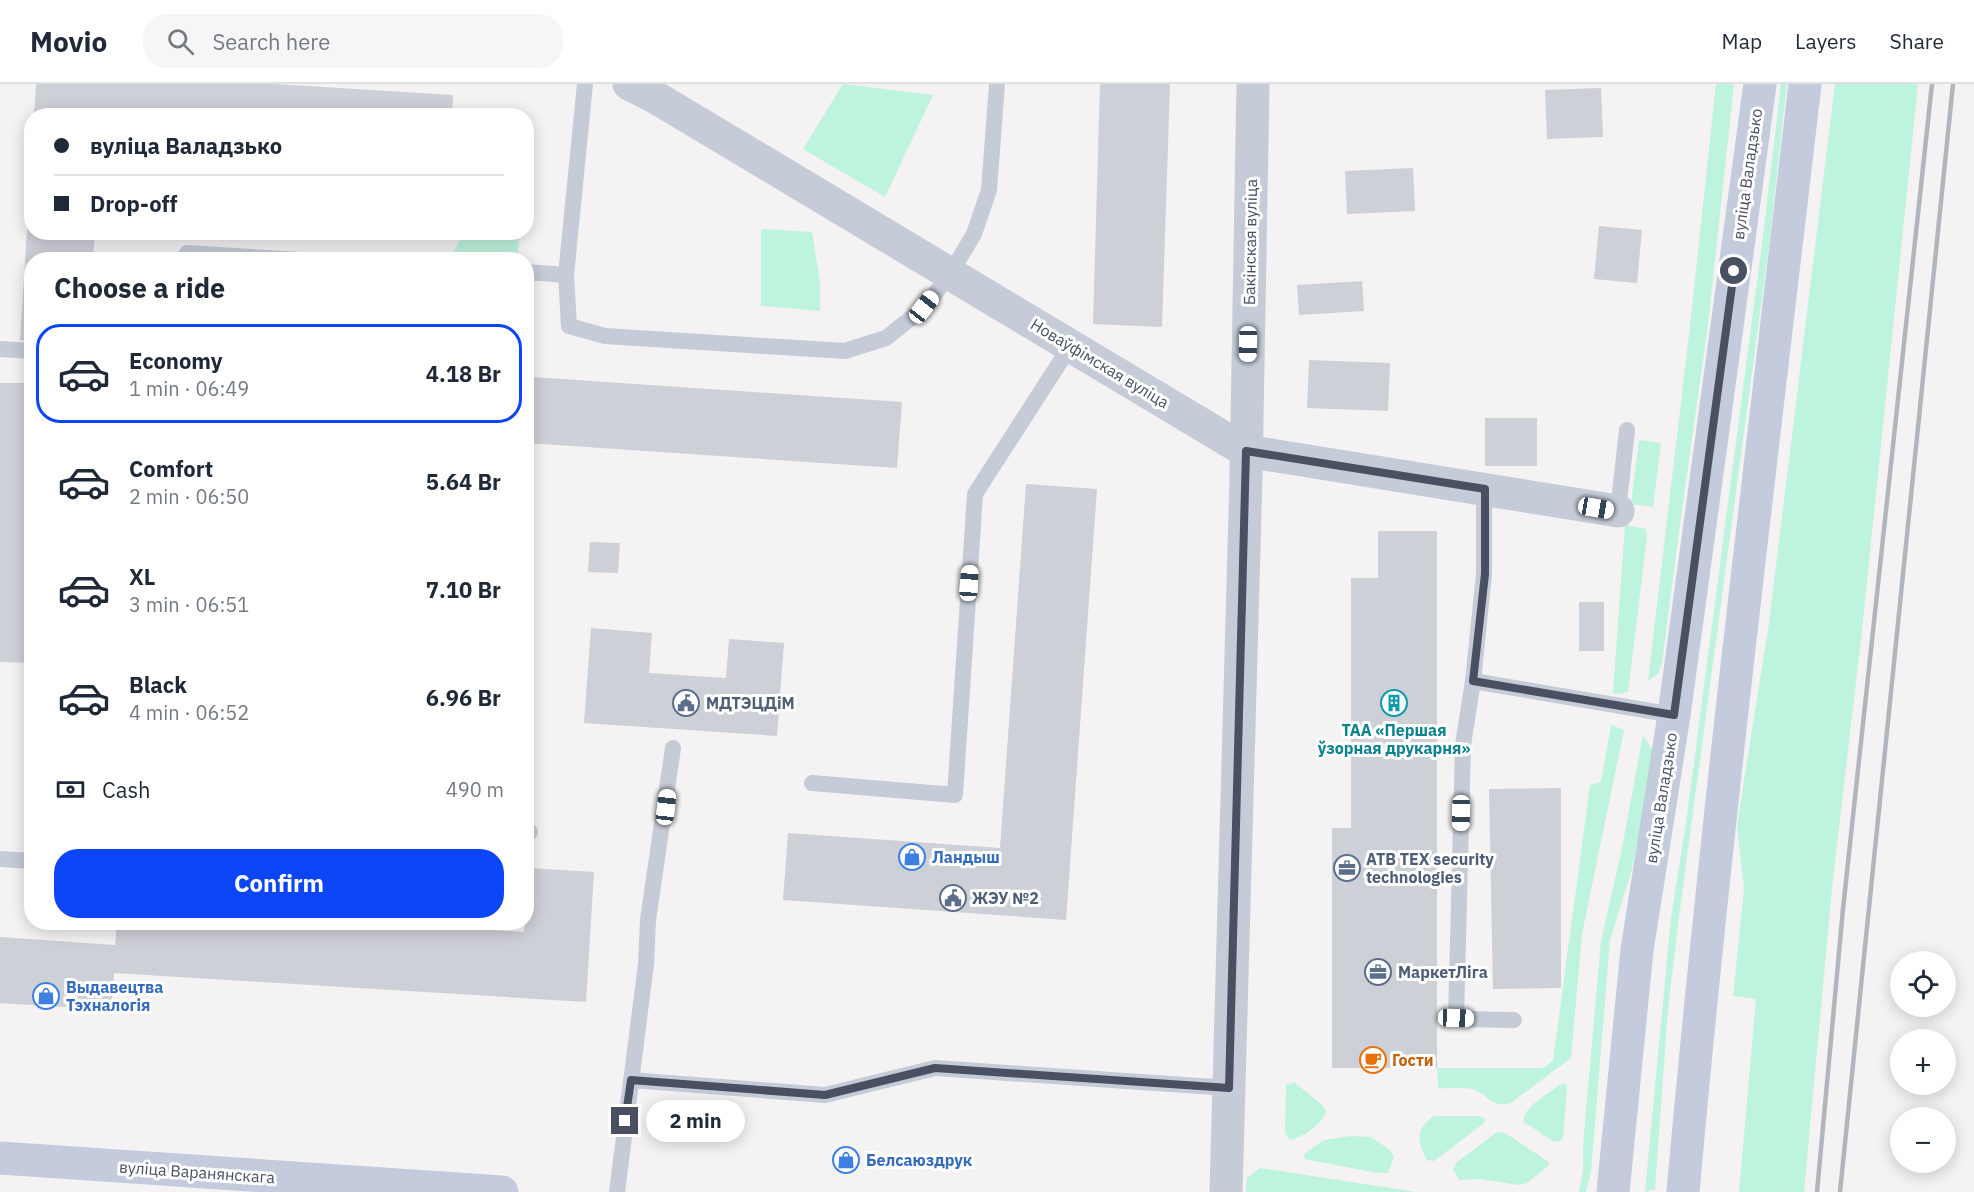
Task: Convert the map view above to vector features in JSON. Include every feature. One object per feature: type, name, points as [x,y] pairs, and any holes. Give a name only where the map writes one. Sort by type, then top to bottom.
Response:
[{"type":"main road","name":"вуліца Валадзько","points":[[1613,1192],[1637,950],[1674,715],[1760,84]]},
{"type":"main road","points":[[1683,1192],[1699,1007],[1729,730],[1805,84]]},
{"type":"main road","name":"вуліца Варанянскага","points":[[0,1158],[502,1192]]},
{"type":"street","name":"Новаўфімская вуліца","points":[[629,84],[655,97],[1246,451],[1618,511]]},
{"type":"street","name":"Бакінская вуліца","points":[[1226,1192],[1246,451],[1253,84]]},
{"type":"lane","points":[[585,84],[566,275],[569,326],[605,336],[845,351],[886,338],[924,307],[951,274],[974,234],[989,190],[997,84]]},
{"type":"lane","points":[[534,273],[566,275]]},
{"type":"lane","points":[[812,783],[955,795],[975,494],[1071,345]]},
{"type":"lane","points":[[0,349],[24,350]]},
{"type":"lane","points":[[1618,511],[1628,430]]},
{"type":"lane","points":[[1485,489],[1485,574],[1463,745],[1456,1018],[1514,1020]]},
{"type":"lane","points":[[1473,681],[1674,715]]},
{"type":"lane","points":[[617,1192],[646,964],[648,920],[673,748]]},
{"type":"lane","points":[[0,859],[24,860]]},
{"type":"lane","points":[[631,1080],[825,1095],[935,1068],[1229,1088]]},
{"type":"lane","points":[[0,1158],[0,1174]]},
{"type":"green space","points":[[843,84],[933,95],[885,197],[803,149]]},
{"type":"green space","points":[[1716,84],[1734,84],[1708,325],[1662,663],[1658,674],[1648,681],[1690,326]]},
{"type":"green space","points":[[1781,84],[1787,84],[1769,246],[1668,1009],[1655,1189],[1645,1192],[1671,918],[1686,823]]},
{"type":"green space","points":[[1835,84],[1918,84],[1862,630],[1832,888],[1804,1192],[1739,1192],[1756,999],[1733,996],[1744,889],[1737,825],[1769,623]]},
{"type":"green space","points":[[761,229],[812,232],[820,283],[820,311],[761,306]]},
{"type":"green space","points":[[460,240],[519,240],[518,252],[454,252]]},
{"type":"green space","points":[[1639,440],[1661,443],[1653,507],[1631,504]]},
{"type":"green space","points":[[1625,525],[1646,529],[1647,536],[1628,692],[1620,694],[1613,693]]},
{"type":"green space","points":[[1611,725],[1624,730],[1582,934],[1571,1058],[1511,1103],[1499,1104],[1472,1089],[1438,1088],[1437,1068],[1543,1068],[1553,1061],[1590,785],[1601,782]]},
{"type":"green space","points":[[1643,735],[1655,754],[1632,869],[1610,940],[1591,1172],[1586,1192],[1579,1192],[1583,1171],[1583,1145],[1601,941],[1621,853]]},
{"type":"green space","points":[[1294,1082],[1321,1104],[1326,1111],[1321,1121],[1312,1129],[1290,1140],[1285,1133],[1286,1085]]},
{"type":"green space","points":[[1563,1083],[1567,1086],[1563,1138],[1559,1142],[1553,1141],[1524,1122],[1524,1117],[1538,1100]]},
{"type":"green space","points":[[1434,1116],[1480,1116],[1485,1119],[1484,1123],[1434,1161],[1427,1160],[1421,1147],[1420,1136],[1423,1126]]},
{"type":"green space","points":[[1497,1132],[1505,1133],[1549,1162],[1547,1167],[1527,1183],[1519,1185],[1480,1179],[1459,1180],[1453,1169],[1457,1162]]},
{"type":"green space","points":[[1351,1136],[1371,1137],[1391,1151],[1394,1157],[1388,1173],[1304,1159],[1305,1153],[1324,1140]]},
{"type":"green space","points":[[1260,1168],[1416,1192],[1246,1192],[1247,1178]]},
{"type":"building","points":[[36,84],[274,84],[453,95],[452,108],[34,108]]},
{"type":"building","points":[[1100,84],[1170,84],[1162,327],[1093,324]]},
{"type":"building","points":[[1601,88],[1603,137],[1547,139],[1545,90]]},
{"type":"building","points":[[1413,168],[1415,211],[1347,214],[1345,171]]},
{"type":"building","points":[[1599,226],[1642,230],[1637,283],[1594,279]]},
{"type":"building","points":[[26,240],[94,240],[94,252],[26,252]]},
{"type":"building","points":[[24,277],[24,340],[20,340]]},
{"type":"building","points":[[1362,281],[1364,311],[1299,315],[1297,285]]},
{"type":"building","points":[[1309,360],[1390,363],[1388,411],[1307,408]]},
{"type":"building","points":[[534,377],[902,402],[897,468],[534,443]]},
{"type":"building","points":[[0,383],[24,383],[24,663],[0,662]]},
{"type":"building","points":[[1485,418],[1537,418],[1537,466],[1485,466]]},
{"type":"building","points":[[1026,484],[1097,489],[1066,920],[783,900],[788,833],[1000,848]]},
{"type":"building","name":"ТАА «Першая ўзорная друкарня»","points":[[1378,531],[1437,531],[1437,1068],[1332,1068],[1332,828],[1351,828],[1351,578],[1378,578]]},
{"type":"building","points":[[590,542],[620,543],[618,573],[588,572]]},
{"type":"building","points":[[1579,602],[1604,602],[1604,651],[1579,651]]},
{"type":"building","points":[[591,628],[652,633],[649,673],[726,678],[729,639],[784,643],[777,736],[584,723]]},
{"type":"building","points":[[1561,788],[1561,988],[1493,989],[1489,789]]},
{"type":"building","points":[[534,868],[594,872],[586,1002],[114,973],[111,1010],[0,1003],[0,937],[115,945],[116,930],[491,930],[524,932],[524,930],[534,930]]},
{"type":"railway","points":[[1817,1192],[1843,909],[1932,84]]},
{"type":"railway","points":[[1840,1192],[1953,84]]},
{"type":"place","name":"МДТЭЦДіМ","points":[[686,703]]},
{"type":"place","name":"ТАА «Першая ўзорная друкарня»","points":[[1394,703]]},
{"type":"place","name":"Ландыш","points":[[912,857]]},
{"type":"place","name":"ATB TEX security technologies","points":[[1347,868]]},
{"type":"place","name":"ЖЭУ №2","points":[[953,898]]},
{"type":"place","name":"МаркетЛіга","points":[[1378,972]]},
{"type":"place","name":"Выдавецтва Тэхналогія","points":[[46,996]]},
{"type":"place","name":"Гости","points":[[1373,1060]]},
{"type":"place","name":"Белсаюздрук","points":[[846,1160]]},
{"type":"route","points":[[625,1121],[631,1080],[825,1095],[935,1068],[1229,1088],[1246,451],[1485,489],[1485,574],[1473,681],[1674,715],[1734,271]]}]
